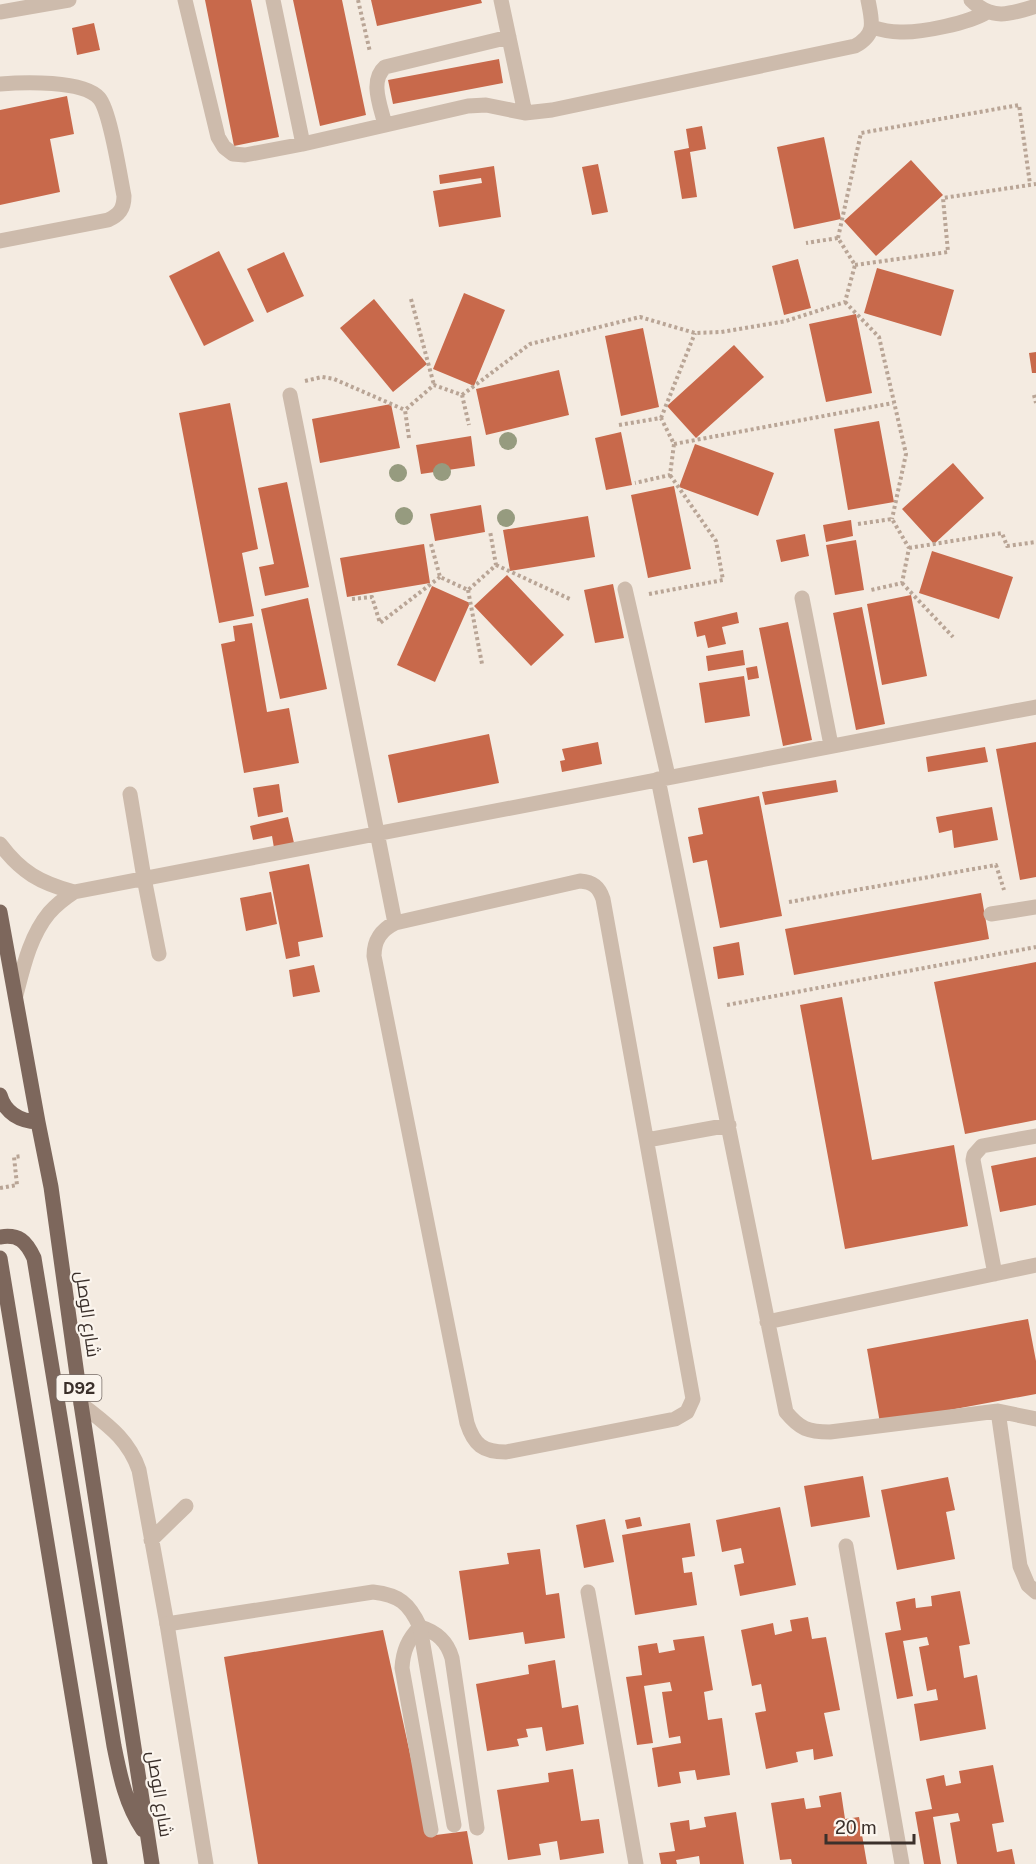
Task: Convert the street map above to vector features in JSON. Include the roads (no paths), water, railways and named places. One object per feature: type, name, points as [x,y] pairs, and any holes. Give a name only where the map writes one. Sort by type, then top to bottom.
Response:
[{"type":"main road","name":"شارع الوصل","points":[[0,912],[51,1187],[81,1404],[152,1864]]},
{"type":"main road","points":[[0,1095],[7,1109],[16,1116],[27,1121],[38,1122]]},
{"type":"main road","points":[[0,1237],[11,1235],[21,1239],[34,1258],[114,1746],[125,1795],[138,1822],[147,1834]]},
{"type":"main road","points":[[0,1258],[5,1306],[100,1864]]},
{"type":"street","points":[[0,12],[69,0]]},
{"type":"street","points":[[185,0],[218,137],[224,147],[233,154],[245,155],[468,106],[486,105],[525,113],[552,110],[855,46],[863,42],[872,27],[868,0]]},
{"type":"street","points":[[273,0],[303,144]]},
{"type":"street","points":[[501,0],[525,113]]},
{"type":"street","points":[[971,0],[987,12],[998,14],[1009,14],[1036,6]]},
{"type":"street","points":[[872,27],[894,32],[920,31],[970,20],[987,12]]},
{"type":"street","points":[[385,125],[376,84],[376,77],[380,71],[391,64],[509,37]]},
{"type":"street","points":[[0,84],[53,84],[84,88],[99,98],[107,114],[124,204],[115,217],[108,220],[0,241]]},
{"type":"street","points":[[290,395],[395,923]]},
{"type":"street","points":[[626,594],[663,777],[705,1010],[786,1412],[797,1425],[813,1432],[830,1432],[998,1411],[1036,1419]]},
{"type":"street","points":[[802,598],[831,745]]},
{"type":"street","points":[[16,995],[24,965],[41,924],[49,913],[74,892],[1036,707]]},
{"type":"street","points":[[130,794],[159,954]]},
{"type":"street","points":[[0,844],[9,856],[30,875],[74,892]]},
{"type":"street","points":[[580,880],[596,885],[600,892],[692,1392],[691,1406],[687,1412],[675,1419],[518,1450],[493,1452],[480,1446],[471,1436],[374,956],[374,948],[381,932],[395,923],[580,880]]},
{"type":"street","points":[[991,914],[1036,907]]},
{"type":"street","points":[[647,1140],[729,1125]]},
{"type":"street","points":[[995,1274],[973,1160],[974,1155],[982,1146],[1036,1136]]},
{"type":"street","points":[[767,1322],[1036,1265]]},
{"type":"street","points":[[81,1404],[119,1435],[134,1457],[139,1470],[206,1864]]},
{"type":"street","points":[[998,1411],[1020,1566],[1028,1585],[1036,1592]]},
{"type":"street","points":[[152,1540],[186,1506]]},
{"type":"street","points":[[846,1546],[902,1864]]},
{"type":"street","points":[[167,1624],[373,1592],[388,1594],[403,1601],[413,1612],[420,1627],[454,1825]]},
{"type":"street","points":[[588,1592],[636,1864]]},
{"type":"street","points":[[420,1627],[430,1630],[445,1642],[452,1658],[477,1827]]},
{"type":"street","points":[[420,1627],[406,1645],[402,1668],[431,1830]]}]
